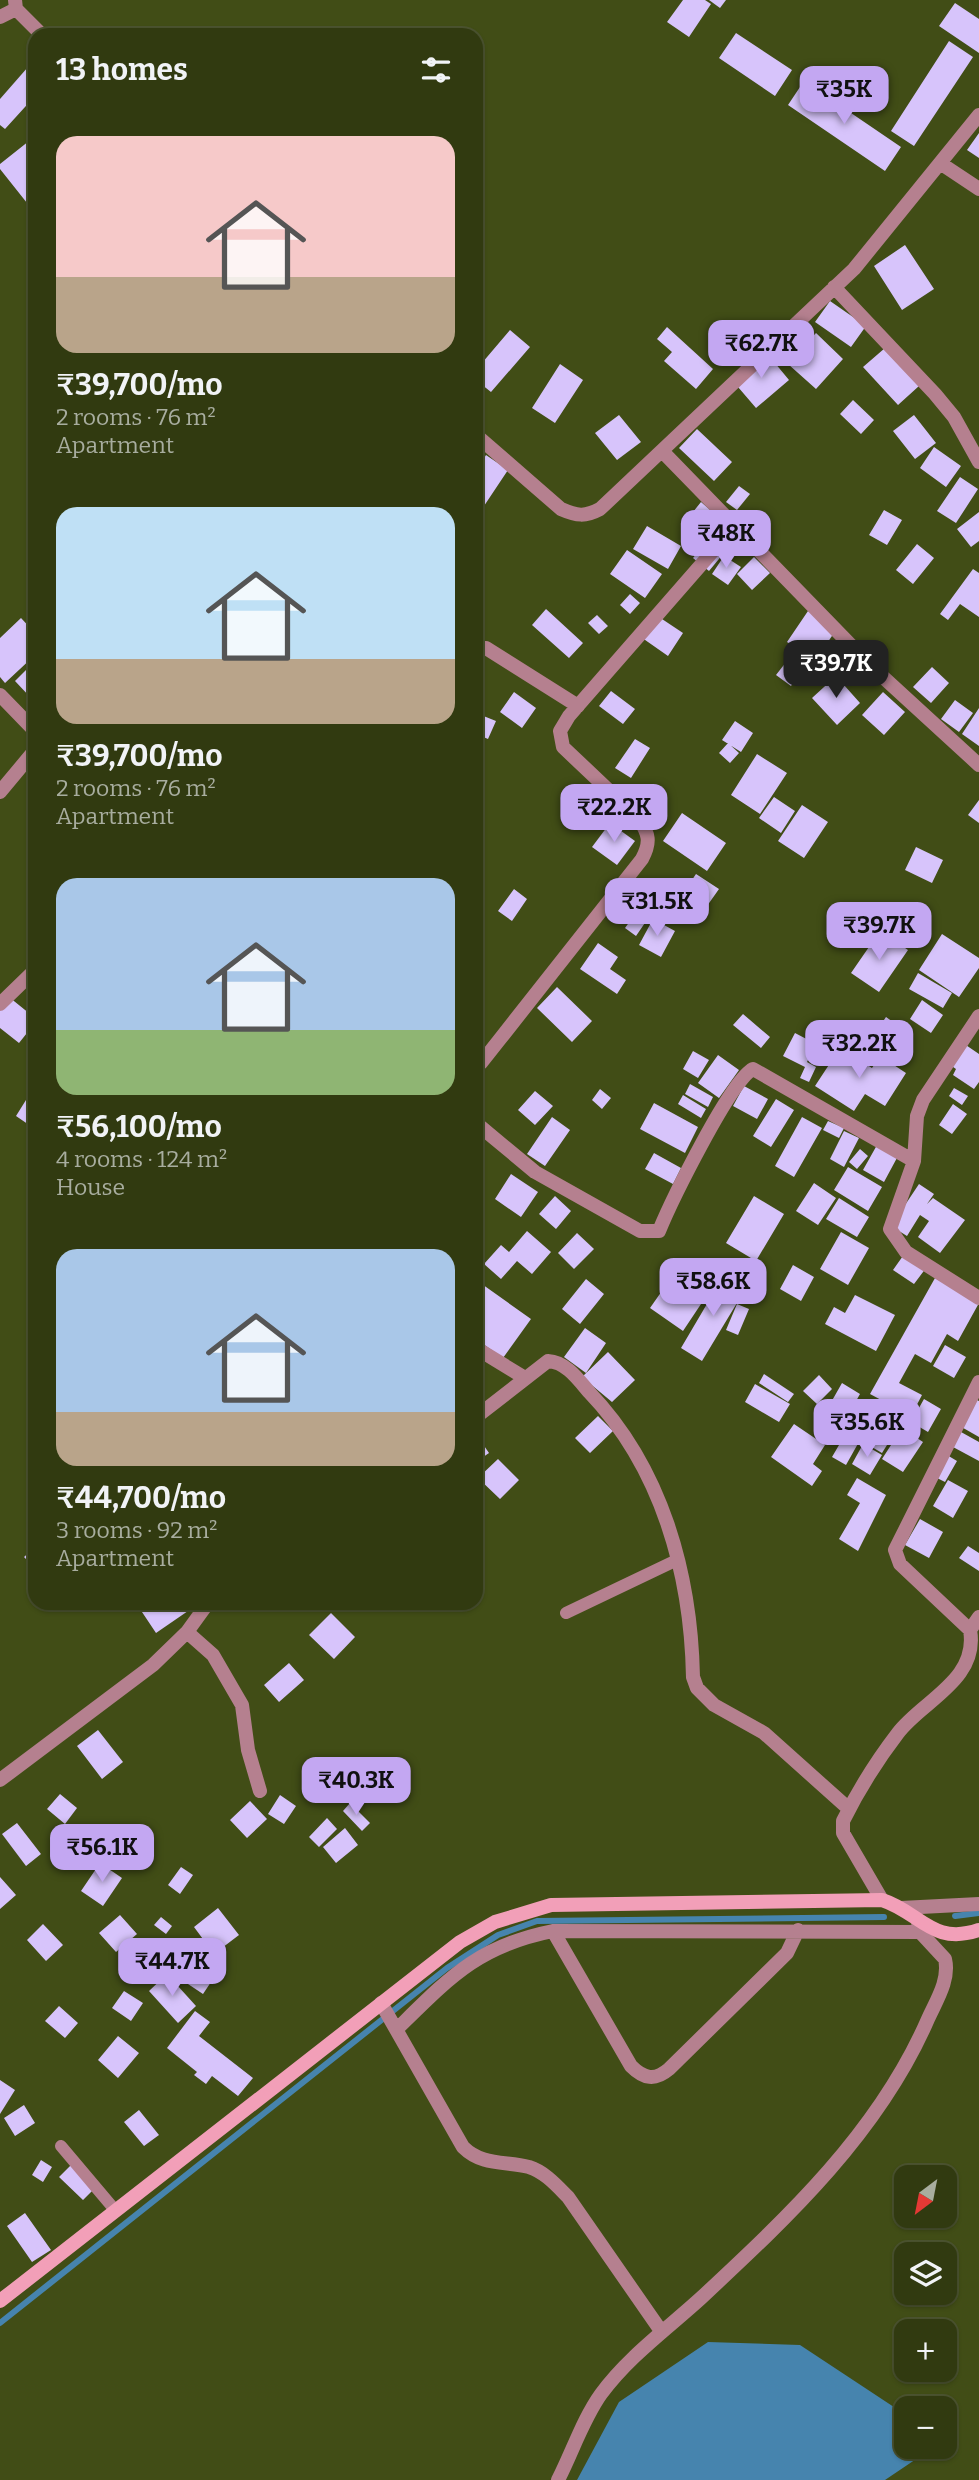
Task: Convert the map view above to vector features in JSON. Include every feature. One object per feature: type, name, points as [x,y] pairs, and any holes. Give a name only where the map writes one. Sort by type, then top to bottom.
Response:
[{"type":"street","points":[[0,17],[16,5],[37,28]]},
{"type":"street","points":[[483,441],[561,509],[576,516],[588,516],[600,509],[854,270],[979,115]]},
{"type":"street","points":[[940,163],[979,189]]},
{"type":"street","points":[[834,287],[935,394],[954,417],[979,462]]},
{"type":"street","points":[[663,452],[871,666],[979,765]]},
{"type":"street","points":[[483,1060],[649,845],[649,833],[639,819],[563,747],[560,731],[578,706],[734,527]]},
{"type":"street","points":[[483,648],[578,706]]},
{"type":"street","points":[[0,695],[28,724]]},
{"type":"street","points":[[0,792],[28,758]]},
{"type":"street","points":[[0,1004],[28,977]]},
{"type":"street","points":[[979,1016],[923,1100],[917,1116],[914,1161],[908,1186],[894,1213],[890,1229],[895,1241],[906,1252],[979,1298]]},
{"type":"street","points":[[483,1129],[535,1172],[640,1231],[659,1231],[720,1112],[744,1073],[753,1069],[914,1161]]},
{"type":"street","points":[[483,1352],[525,1378]]},
{"type":"street","points":[[483,1411],[548,1361],[558,1362],[608,1412],[627,1435],[653,1486],[677,1560],[689,1606],[693,1677],[697,1688],[714,1705],[764,1733],[849,1809]]},
{"type":"street","points":[[881,1900],[843,1833],[843,1821],[897,1734],[969,1670],[976,1642],[970,1630],[900,1564],[895,1550],[979,1382]]},
{"type":"street","points":[[0,1780],[153,1665],[187,1632],[203,1610]]},
{"type":"street","points":[[970,1630],[979,1617]]},
{"type":"street","points":[[187,1632],[213,1655],[242,1705],[248,1750],[260,1791]]},
{"type":"street","points":[[389,2016],[460,1942],[495,1922],[542,1907],[881,1900],[901,1908],[979,1904]]},
{"type":"street","points":[[558,2480],[601,2395],[661,2331],[700,2299],[833,2169],[874,2115],[916,2047],[946,1976],[945,1959],[901,1908]]},
{"type":"street","points":[[0,2301],[115,2210],[389,2016],[475,1958],[522,1937],[553,1931],[919,1928],[954,1935],[979,1930]]},
{"type":"street","points":[[553,1931],[631,2066],[639,2074],[659,2077],[787,1953],[798,1930]]},
{"type":"street","points":[[389,2016],[463,2147],[482,2161],[531,2168],[549,2178],[568,2197],[661,2331]]},
{"type":"lane","points":[[566,1613],[677,1560]]},
{"type":"lane","points":[[61,2146],[115,2210]]},
{"type":"water","points":[[708,2342],[800,2345],[894,2407],[894,2459],[916,2459],[885,2480],[577,2480],[619,2402]]},
{"type":"building","points":[[683,0],[705,0],[711,4],[689,37],[667,22]]},
{"type":"building","points":[[709,0],[726,0],[720,8]]},
{"type":"building","points":[[955,3],[979,19],[979,53],[939,26]]},
{"type":"building","points":[[736,33],[792,70],[775,96],[719,58]]},
{"type":"building","points":[[949,41],[973,57],[914,146],[891,131]]},
{"type":"building","points":[[28,67],[28,104],[5,129],[0,125],[0,99]]},
{"type":"building","points":[[804,81],[901,147],[885,171],[788,105]]},
{"type":"building","points":[[979,133],[979,158],[967,150]]},
{"type":"building","points":[[28,142],[27,203],[0,169],[0,164]]},
{"type":"building","points":[[905,245],[934,289],[902,310],[874,266]]},
{"type":"building","points":[[830,301],[866,326],[851,347],[815,322]]},
{"type":"building","points":[[667,327],[713,369],[696,389],[664,361],[672,352],[657,339]]},
{"type":"building","points":[[510,330],[530,347],[491,392],[483,386],[483,362]]},
{"type":"building","points":[[816,333],[843,359],[816,389],[788,364]]},
{"type":"building","points":[[885,348],[919,386],[898,405],[863,367]]},
{"type":"building","points":[[765,351],[789,380],[756,408],[732,380]]},
{"type":"building","points":[[560,364],[583,380],[555,423],[532,408]]},
{"type":"building","points":[[853,400],[874,420],[861,434],[840,414]]},
{"type":"building","points":[[619,415],[641,442],[617,460],[595,433]]},
{"type":"building","points":[[914,415],[936,443],[915,459],[893,431]]},
{"type":"building","points":[[697,429],[732,462],[714,481],[679,448]]},
{"type":"building","points":[[934,447],[961,466],[946,487],[920,468]]},
{"type":"building","points":[[486,455],[508,470],[483,508],[483,460]]},
{"type":"building","points":[[960,477],[978,489],[956,523],[937,511]]},
{"type":"building","points":[[739,486],[750,494],[737,510],[726,502]]},
{"type":"building","points":[[701,502],[716,515],[703,529],[689,517]]},
{"type":"building","points":[[884,510],[902,520],[887,545],[869,535]]},
{"type":"building","points":[[979,512],[979,541],[971,547],[957,529]]},
{"type":"building","points":[[647,526],[681,546],[668,569],[633,549]]},
{"type":"building","points":[[712,535],[728,548],[709,571],[693,558]]},
{"type":"building","points":[[917,544],[934,558],[913,584],[896,570]]},
{"type":"building","points":[[627,550],[662,574],[645,598],[610,574]]},
{"type":"building","points":[[724,556],[741,567],[728,585],[712,574]]},
{"type":"building","points":[[754,557],[770,573],[752,590],[737,574]]},
{"type":"building","points":[[973,569],[979,573],[979,617],[960,604],[948,620],[940,614]]},
{"type":"building","points":[[630,594],[640,603],[630,614],[620,605]]},
{"type":"building","points":[[546,609],[583,643],[569,658],[532,625]]},
{"type":"building","points":[[808,611],[836,630],[815,661],[787,642]]},
{"type":"building","points":[[653,613],[683,633],[668,656],[638,635]]},
{"type":"building","points":[[597,615],[608,626],[599,634],[588,623]]},
{"type":"building","points":[[21,618],[28,626],[28,662],[5,683],[0,677],[0,638]]},
{"type":"building","points":[[790,657],[804,667],[791,686],[776,675]]},
{"type":"building","points":[[932,667],[949,683],[931,703],[913,687]]},
{"type":"building","points":[[28,668],[28,695],[15,681]]},
{"type":"building","points":[[836,676],[860,703],[837,725],[812,698]]},
{"type":"building","points":[[611,691],[635,709],[623,724],[599,706]]},
{"type":"building","points":[[514,692],[536,708],[522,728],[500,712]]},
{"type":"building","points":[[883,692],[905,712],[884,735],[862,715]]},
{"type":"building","points":[[955,700],[973,713],[959,732],[941,719]]},
{"type":"building","points":[[979,708],[979,746],[962,734]]},
{"type":"building","points":[[483,716],[496,721],[488,739],[483,737]]},
{"type":"building","points":[[735,721],[753,733],[741,752],[722,740]]},
{"type":"building","points":[[635,739],[650,748],[631,778],[615,768]]},
{"type":"building","points":[[728,743],[739,753],[730,763],[719,753]]},
{"type":"building","points":[[757,754],[787,773],[760,814],[731,795]]},
{"type":"building","points":[[774,797],[795,811],[781,833],[759,818]]},
{"type":"building","points":[[979,800],[979,823],[968,815]]},
{"type":"building","points":[[802,805],[828,822],[804,858],[778,841]]},
{"type":"building","points":[[682,813],[726,843],[707,871],[663,841]]},
{"type":"building","points":[[610,823],[635,841],[617,865],[592,847]]},
{"type":"building","points":[[916,847],[943,860],[932,883],[905,870]]},
{"type":"building","points":[[696,874],[719,889],[695,923],[673,908]]},
{"type":"building","points":[[514,889],[527,899],[512,921],[498,911]]},
{"type":"building","points":[[638,910],[649,917],[636,936],[625,928]]},
{"type":"building","points":[[653,919],[675,931],[661,957],[639,945]]},
{"type":"building","points":[[880,931],[908,950],[879,992],[851,973]]},
{"type":"building","points":[[942,934],[979,958],[979,968],[959,997],[919,970]]},
{"type":"building","points":[[598,943],[618,957],[610,969],[626,980],[617,994],[580,969]]},
{"type":"building","points":[[918,973],[952,993],[943,1008],[909,989]]},
{"type":"building","points":[[557,987],[592,1021],[572,1042],[537,1008]]},
{"type":"building","points":[[4,993],[28,1012],[28,1032],[19,1043],[0,1028],[0,998]]},
{"type":"building","points":[[922,1000],[943,1015],[931,1033],[910,1019]]},
{"type":"building","points":[[743,1014],[770,1037],[761,1048],[733,1025]]},
{"type":"building","points":[[886,1017],[907,1032],[890,1056],[869,1042]]},
{"type":"building","points":[[795,1033],[816,1044],[807,1062],[816,1067],[809,1082],[800,1078],[805,1067],[783,1056]]},
{"type":"building","points":[[957,1039],[979,1054],[979,1082],[974,1089],[953,1075],[956,1069],[943,1060]]},
{"type":"building","points":[[840,1048],[872,1068],[880,1056],[906,1073],[885,1106],[865,1094],[854,1111],[815,1086]]},
{"type":"building","points":[[693,1051],[709,1060],[698,1078],[683,1069]]},
{"type":"building","points":[[718,1055],[739,1070],[719,1098],[698,1083]]},
{"type":"building","points":[[690,1084],[713,1097],[708,1107],[685,1094]]},
{"type":"building","points":[[744,1086],[768,1099],[757,1119],[733,1106]]},
{"type":"building","points":[[954,1088],[968,1096],[962,1105],[949,1096]]},
{"type":"building","points":[[600,1089],[611,1098],[602,1109],[592,1100]]},
{"type":"building","points":[[535,1091],[553,1106],[535,1125],[518,1110]]},
{"type":"building","points":[[683,1095],[706,1109],[701,1118],[678,1104]]},
{"type":"building","points":[[776,1099],[794,1110],[771,1147],[753,1136]]},
{"type":"building","points":[[26,1100],[28,1101],[28,1124],[16,1116]]},
{"type":"building","points":[[654,1103],[698,1127],[685,1153],[640,1129]]},
{"type":"building","points":[[953,1104],[967,1114],[952,1134],[939,1125]]},
{"type":"building","points":[[552,1117],[570,1130],[545,1166],[527,1154]]},
{"type":"building","points":[[802,1117],[822,1128],[794,1177],[775,1166]]},
{"type":"building","points":[[828,1121],[844,1128],[839,1138],[823,1130]]},
{"type":"building","points":[[844,1131],[859,1138],[844,1167],[830,1159]]},
{"type":"building","points":[[877,1145],[898,1156],[884,1182],[863,1170]]},
{"type":"building","points":[[860,1149],[868,1156],[857,1169],[849,1162]]},
{"type":"building","points":[[654,1153],[681,1168],[673,1184],[645,1169]]},
{"type":"building","points":[[848,1167],[882,1187],[868,1211],[834,1190]]},
{"type":"building","points":[[511,1174],[538,1192],[521,1217],[495,1199]]},
{"type":"building","points":[[814,1183],[836,1198],[818,1225],[796,1211]]},
{"type":"building","points":[[919,1184],[934,1194],[927,1204],[933,1198],[965,1220],[940,1253],[918,1237],[929,1221],[920,1215],[907,1236],[891,1226]]},
{"type":"building","points":[[555,1196],[571,1211],[556,1229],[539,1214]]},
{"type":"building","points":[[754,1196],[784,1214],[756,1261],[726,1243]]},
{"type":"building","points":[[839,1198],[869,1217],[857,1237],[826,1219]]},
{"type":"building","points":[[527,1231],[551,1252],[532,1274],[517,1261],[501,1279],[484,1264],[501,1245],[509,1252]]},
{"type":"building","points":[[841,1232],[869,1248],[848,1285],[820,1269]]},
{"type":"building","points":[[577,1233],[594,1249],[574,1269],[558,1253]]},
{"type":"building","points":[[905,1253],[926,1268],[914,1284],[893,1270]]},
{"type":"building","points":[[793,1265],[814,1277],[801,1301],[780,1289]]},
{"type":"building","points":[[705,1267],[719,1277],[683,1331],[650,1308],[664,1288],[682,1300]]},
{"type":"building","points":[[724,1275],[746,1288],[702,1361],[681,1348]]},
{"type":"building","points":[[935,1278],[979,1303],[958,1341],[947,1334],[931,1363],[915,1354],[899,1383],[922,1395],[911,1416],[870,1394]]},
{"type":"building","points":[[586,1279],[604,1294],[580,1324],[562,1309]]},
{"type":"building","points":[[483,1285],[531,1319],[503,1358],[483,1344]]},
{"type":"building","points":[[855,1295],[895,1315],[876,1351],[825,1324],[834,1307],[845,1313]]},
{"type":"building","points":[[737,1304],[749,1309],[738,1335],[726,1330]]},
{"type":"building","points":[[585,1328],[606,1343],[586,1373],[564,1357]]},
{"type":"building","points":[[945,1345],[966,1357],[954,1378],[933,1366]]},
{"type":"building","points":[[608,1352],[635,1380],[612,1402],[582,1377]]},
{"type":"building","points":[[764,1374],[794,1394],[788,1402],[759,1383]]},
{"type":"building","points":[[819,1375],[832,1389],[817,1404],[803,1391]]},
{"type":"building","points":[[842,1383],[860,1394],[843,1424],[825,1413]]},
{"type":"building","points":[[755,1384],[790,1404],[779,1422],[745,1402]]},
{"type":"building","points":[[973,1398],[979,1401],[979,1437],[958,1425]]},
{"type":"building","points":[[924,1399],[941,1409],[928,1432],[911,1422]]},
{"type":"building","points":[[598,1416],[613,1431],[590,1453],[575,1438]]},
{"type":"building","points":[[853,1421],[873,1433],[876,1428],[892,1437],[882,1453],[860,1440],[846,1465],[832,1457]]},
{"type":"building","points":[[794,1424],[825,1445],[813,1464],[822,1471],[812,1486],[771,1457]]},
{"type":"building","points":[[902,1428],[923,1442],[903,1472],[882,1459]]},
{"type":"building","points":[[961,1432],[979,1442],[979,1461],[953,1447]]},
{"type":"building","points":[[483,1444],[489,1453],[483,1457]]},
{"type":"building","points":[[863,1444],[882,1455],[870,1475],[852,1464]]},
{"type":"building","points":[[942,1452],[957,1461],[945,1482],[929,1474]]},
{"type":"building","points":[[498,1459],[519,1480],[500,1499],[483,1483],[483,1473]]},
{"type":"building","points":[[857,1478],[886,1495],[858,1551],[839,1539],[860,1503],[847,1495]]},
{"type":"building","points":[[948,1480],[968,1491],[953,1518],[933,1506]]},
{"type":"building","points":[[920,1519],[943,1532],[929,1558],[905,1545]]},
{"type":"building","points":[[968,1546],[979,1553],[979,1571],[959,1558]]},
{"type":"building","points":[[141,1610],[188,1611],[156,1633]]},
{"type":"building","points":[[331,1613],[355,1637],[334,1659],[309,1635]]},
{"type":"building","points":[[289,1663],[304,1680],[279,1702],[264,1685]]},
{"type":"building","points":[[98,1730],[123,1762],[102,1779],[77,1746]]},
{"type":"building","points":[[60,1794],[77,1808],[65,1824],[47,1809]]},
{"type":"building","points":[[280,1795],[296,1806],[284,1824],[268,1814]]},
{"type":"building","points":[[250,1801],[267,1819],[247,1838],[230,1820]]},
{"type":"building","points":[[350,1803],[370,1823],[362,1831],[343,1811]]},
{"type":"building","points":[[327,1818],[337,1829],[319,1847],[309,1837]]},
{"type":"building","points":[[17,1823],[41,1854],[26,1866],[2,1834]]},
{"type":"building","points":[[345,1828],[358,1845],[336,1863],[323,1847]]},
{"type":"building","points":[[100,1863],[122,1878],[103,1906],[81,1891]]},
{"type":"building","points":[[181,1867],[193,1875],[180,1894],[168,1885]]},
{"type":"building","points":[[0,1877],[16,1895],[0,1909]]},
{"type":"building","points":[[218,1908],[239,1935],[214,1954],[194,1927]]},
{"type":"building","points":[[120,1915],[137,1934],[116,1952],[99,1933]]},
{"type":"building","points":[[161,1917],[172,1926],[166,1934],[154,1925]]},
{"type":"building","points":[[43,1924],[63,1945],[46,1961],[27,1940]]},
{"type":"building","points":[[197,1964],[215,1976],[203,1994],[185,1982]]},
{"type":"building","points":[[167,1974],[196,2006],[178,2023],[149,1991]]},
{"type":"building","points":[[124,1991],[143,2003],[131,2021],[112,2008]]},
{"type":"building","points":[[59,2006],[78,2023],[65,2038],[45,2021]]},
{"type":"building","points":[[195,2011],[210,2022],[199,2036],[253,2078],[238,2096],[212,2076],[206,2084],[194,2075],[197,2072],[167,2048]]},
{"type":"building","points":[[118,2036],[139,2053],[118,2078],[98,2060]]},
{"type":"building","points":[[0,2080],[15,2090],[0,2114]]},
{"type":"building","points":[[24,2105],[35,2123],[15,2136],[4,2118]]},
{"type":"building","points":[[139,2110],[159,2135],[144,2146],[124,2122]]},
{"type":"building","points":[[41,2160],[52,2167],[43,2182],[32,2175]]},
{"type":"building","points":[[71,2165],[95,2188],[83,2200],[59,2177]]},
{"type":"building","points":[[25,2213],[51,2250],[32,2262],[7,2226]]},
{"type":"waterway","points":[[955,1916],[979,1913]]},
{"type":"waterway","points":[[0,2323],[447,1968],[498,1935],[537,1921],[884,1917]]}]
